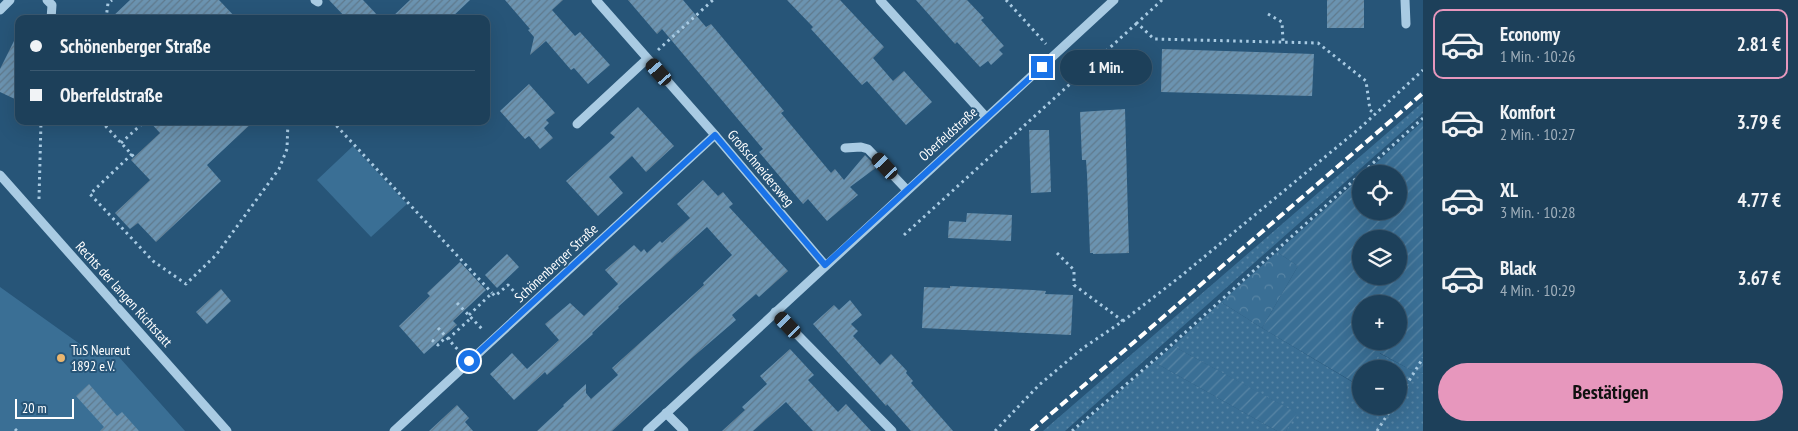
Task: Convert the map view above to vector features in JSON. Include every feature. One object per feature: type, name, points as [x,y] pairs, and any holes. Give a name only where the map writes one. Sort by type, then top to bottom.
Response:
[{"type":"street","points":[[0,10],[10,0]]},
{"type":"street","points":[[47,0],[52,5],[51,15]]},
{"type":"street","name":"Großschneidersweg","points":[[596,0],[715,135],[825,265]]},
{"type":"street","points":[[880,0],[986,118]]},
{"type":"street","name":"Oberfeldstraße","points":[[646,431],[1114,0]]},
{"type":"street","points":[[1405,0],[1406,24]]},
{"type":"street","points":[[577,124],[648,59]]},
{"type":"street","name":"Schönenberger Straße","points":[[394,431],[715,135]]},
{"type":"street","points":[[844,148],[861,147],[868,150],[907,190]]},
{"type":"street","name":"Rechts der langen Richtstatt","points":[[0,175],[227,431]]},
{"type":"street","points":[[775,312],[892,431]]},
{"type":"street","points":[[666,413],[684,431]]},
{"type":"path","points":[[106,15],[108,3],[112,0]]},
{"type":"path","points":[[648,59],[713,0]]},
{"type":"path","points":[[1006,0],[1055,54]]},
{"type":"path","points":[[904,235],[1162,0]]},
{"type":"path","points":[[1268,14],[1282,22],[1283,41]]},
{"type":"path","points":[[1137,23],[1154,38],[1318,42],[1366,81],[1370,110],[1375,114]]},
{"type":"path","points":[[996,431],[1039,385],[1083,348],[1123,321],[1181,276],[1375,114],[1423,70]]},
{"type":"path","points":[[1072,431],[1159,356],[1423,118]]},
{"type":"path","points":[[29,208],[39,199],[41,125]]},
{"type":"path","points":[[104,125],[133,156],[90,194],[153,261],[186,284],[216,256],[279,169],[286,150],[288,125]]},
{"type":"path","points":[[121,143],[140,125]]},
{"type":"path","points":[[336,125],[495,296],[508,285],[528,307]]},
{"type":"path","points":[[1056,253],[1074,270],[1074,285],[1123,321]]},
{"type":"path","points":[[432,340],[438,345],[448,338],[492,293]]},
{"type":"path","points":[[457,303],[492,340]]},
{"type":"path","points":[[438,328],[469,361]]},
{"type":"path","points":[[1407,384],[1423,358]]},
{"type":"path","points":[[1377,431],[1387,415]]},
{"type":"green space","points":[[1423,102],[1423,113],[1364,165],[1352,165],[1352,176],[1065,431],[1043,431]]},
{"type":"green space","points":[[1423,121],[1423,373],[1407,368],[1407,360],[1393,360],[1380,353],[1376,360],[1352,360],[1352,381],[1262,328],[1298,266],[1277,252],[1352,185],[1352,220],[1407,220],[1407,165],[1374,165]]},
{"type":"green space","points":[[353,146],[407,204],[371,237],[317,180]]},
{"type":"green space","points":[[1277,252],[1298,266],[1262,328],[1221,302]]},
{"type":"green space","name":"TuS Neureut 1892 e.V.","points":[[0,287],[98,357],[111,348],[185,431],[0,431]]},
{"type":"green space","points":[[1221,302],[1352,382],[1352,415],[1407,415],[1407,368],[1423,373],[1423,431],[1286,431],[1296,413],[1173,346]]},
{"type":"green space","points":[[1173,346],[1297,413],[1286,431],[1277,431],[1154,362]]},
{"type":"green space","points":[[1379,353],[1392,360],[1375,360]]},
{"type":"green space","points":[[1154,362],[1277,431],[1074,431]]},
{"type":"building","points":[[130,0],[219,0],[233,15],[114,15]]},
{"type":"building","points":[[329,0],[363,0],[377,15],[343,15]]},
{"type":"building","points":[[410,0],[470,0],[454,15],[394,15]]},
{"type":"building","points":[[505,0],[563,0],[552,10],[575,36],[580,32],[610,65],[588,84],[574,68],[571,70],[546,41],[530,55],[534,37],[528,30],[530,29]]},
{"type":"building","points":[[628,0],[683,0],[706,27],[711,24],[784,111],[781,113],[831,173],[835,169],[844,180],[865,155],[877,167],[850,187],[858,195],[827,221],[808,199],[803,204],[759,152],[763,149],[662,29],[657,34]]},
{"type":"building","points":[[787,0],[840,0],[884,47],[873,58],[893,81],[904,71],[932,102],[906,125],[867,81],[862,85],[811,29],[813,27]]},
{"type":"building","points":[[916,0],[967,0],[984,18],[981,20],[1004,46],[999,50],[1003,54],[991,65],[988,61],[980,67],[957,42],[955,44]]},
{"type":"building","points":[[1327,0],[1364,0],[1364,28],[1327,28]]},
{"type":"building","points":[[15,39],[15,99],[0,92],[0,69]]},
{"type":"building","points":[[1162,49],[1314,54],[1312,96],[1161,92]]},
{"type":"building","points":[[529,84],[555,113],[546,120],[549,123],[544,128],[553,138],[540,149],[529,136],[525,139],[500,111]]},
{"type":"building","points":[[638,107],[674,146],[646,172],[632,156],[609,177],[623,193],[598,216],[566,181],[615,137],[610,133]]},
{"type":"building","points":[[1125,109],[1129,253],[1093,254],[1090,253],[1087,174],[1086,160],[1082,160],[1080,112]]},
{"type":"building","points":[[153,125],[250,125],[207,165],[221,181],[156,242],[138,223],[130,229],[115,213],[150,180],[131,160],[160,133]]},
{"type":"building","points":[[1029,130],[1049,130],[1051,192],[1031,193]]},
{"type":"building","points":[[703,180],[718,196],[723,192],[733,204],[729,207],[788,271],[759,297],[756,294],[732,315],[736,320],[612,431],[537,431],[586,384],[586,393],[591,399],[618,375],[612,368],[704,285],[703,283],[732,255],[707,227],[618,307],[593,334],[547,375],[545,372],[514,400],[490,374],[512,353],[527,369],[559,340],[545,324],[570,303],[584,316],[618,284],[605,270],[634,245],[641,252],[644,249],[647,253],[660,241],[662,243],[690,218],[677,204]]},
{"type":"building","points":[[967,213],[1012,215],[1011,241],[948,238],[949,221],[966,222]]},
{"type":"building","points":[[507,254],[519,267],[497,288],[485,275]]},
{"type":"building","points":[[460,262],[486,290],[453,321],[457,325],[424,354],[399,326],[430,296],[427,293]]},
{"type":"building","points":[[950,286],[1033,290],[1046,291],[1045,294],[1073,295],[1071,335],[922,328],[924,287],[950,288]]},
{"type":"building","points":[[221,289],[231,301],[207,324],[196,312]]},
{"type":"building","points":[[850,300],[862,315],[851,324],[858,331],[853,336],[880,365],[891,354],[907,371],[906,373],[913,381],[911,383],[953,431],[911,431],[887,404],[886,406],[813,324],[834,305],[839,310]]},
{"type":"building","points":[[790,349],[814,375],[808,380],[838,412],[846,404],[871,431],[813,431],[786,402],[753,431],[722,431],[745,410],[742,407],[767,384],[760,376]]},
{"type":"building","points":[[89,384],[117,416],[122,412],[139,431],[100,431],[104,427],[76,396]]},
{"type":"building","points":[[457,405],[469,418],[465,422],[473,431],[429,431]]},
{"type":"railway","points":[[1031,431],[1423,93]]},
{"type":"place","name":"TuS Neureut 1892 e.V.","points":[[61,358]]},
{"type":"route","points":[[469,361],[715,135],[825,265],[1042,67]]}]
